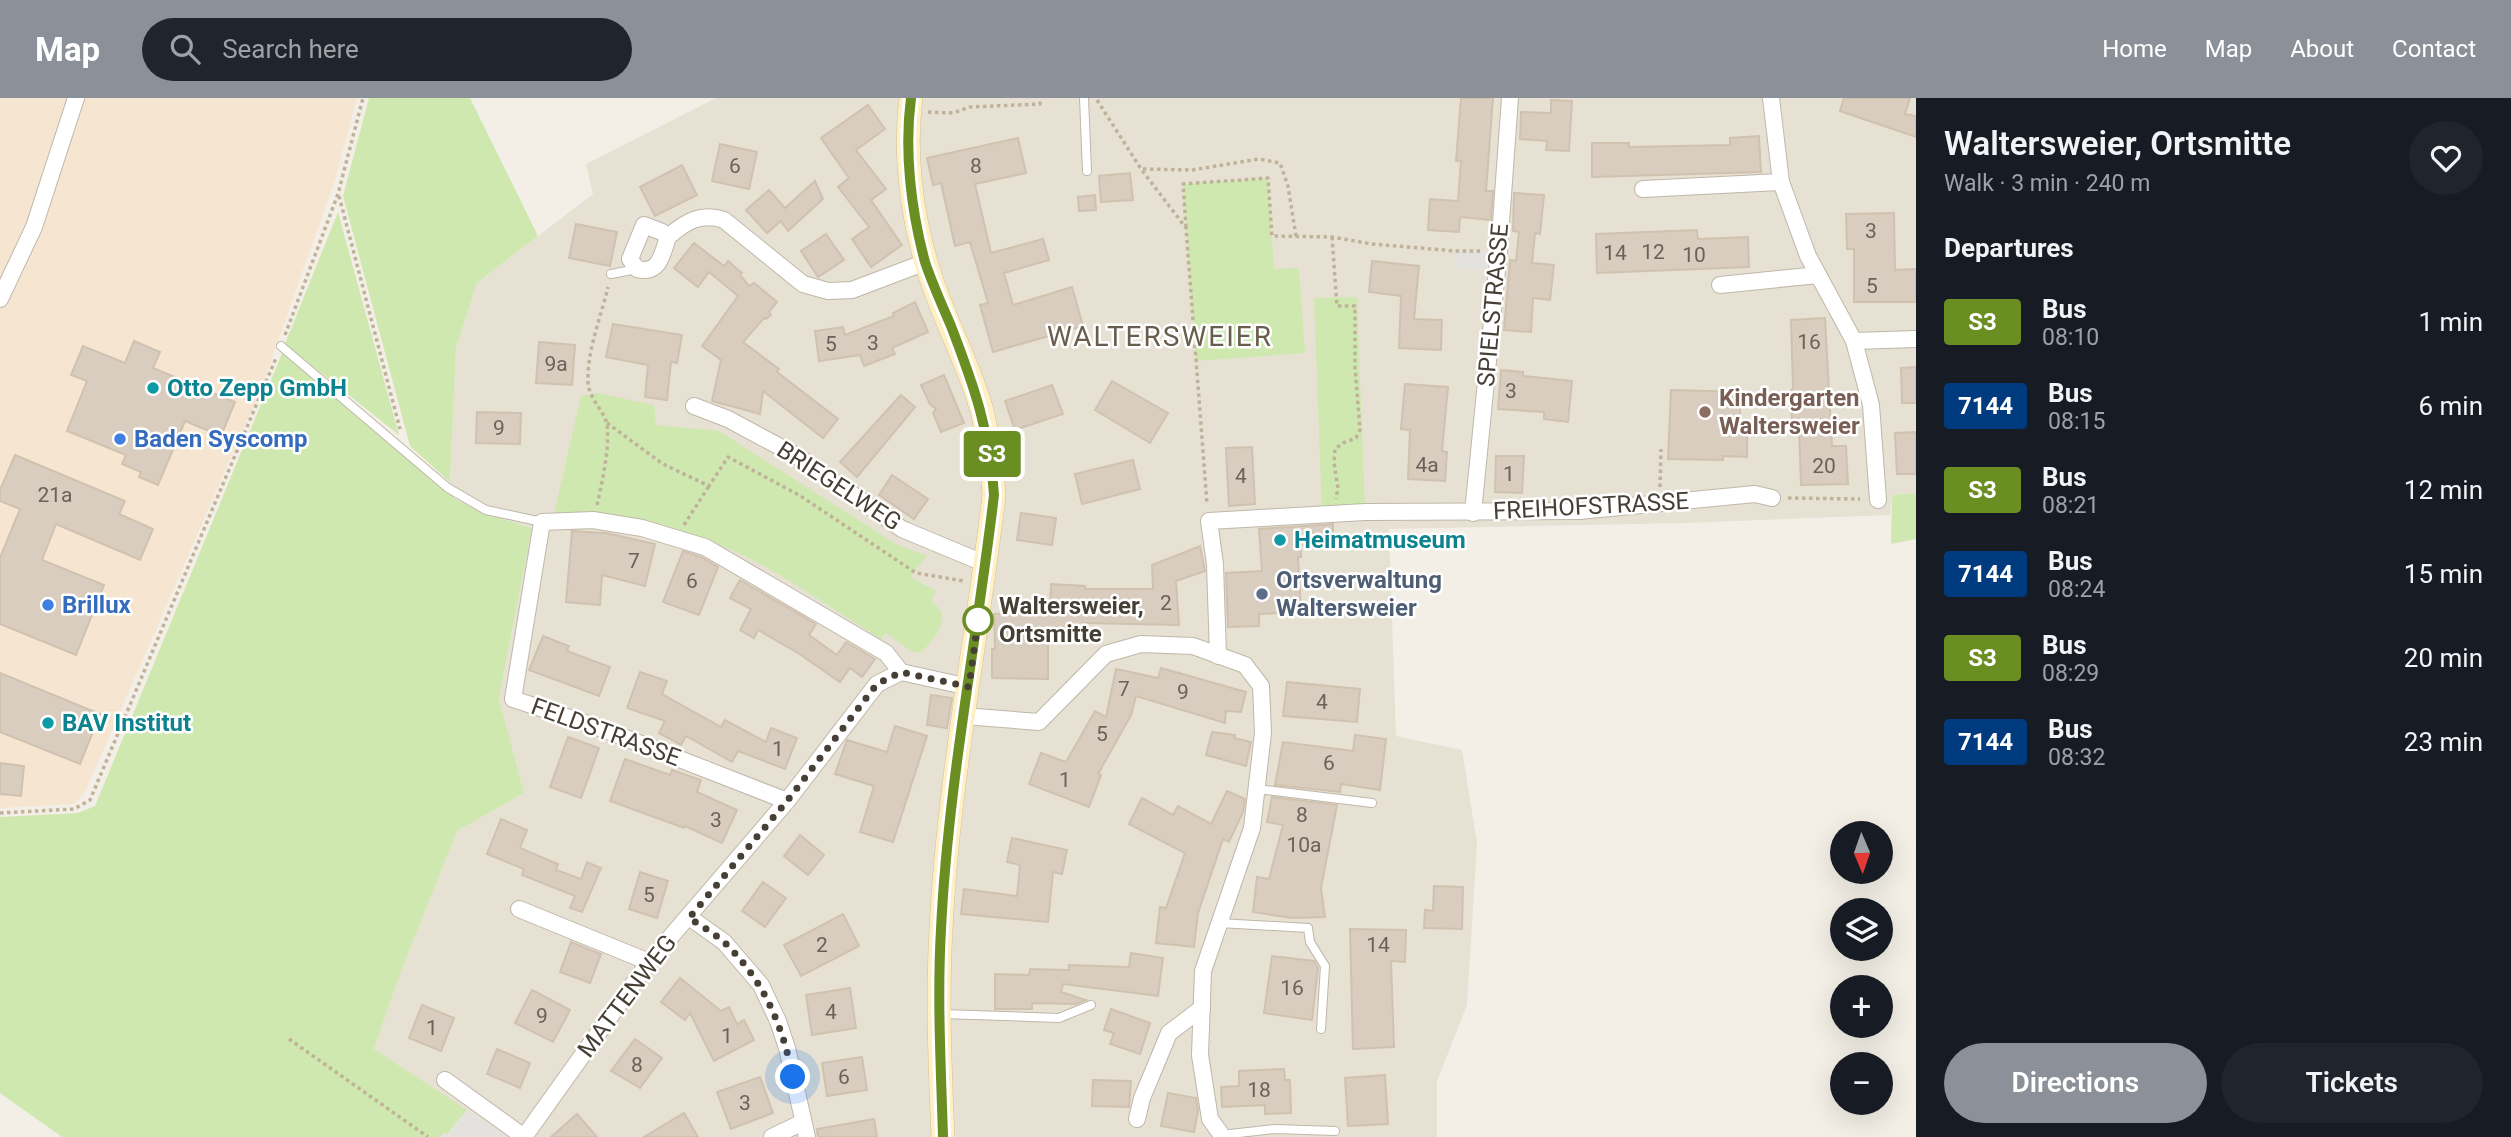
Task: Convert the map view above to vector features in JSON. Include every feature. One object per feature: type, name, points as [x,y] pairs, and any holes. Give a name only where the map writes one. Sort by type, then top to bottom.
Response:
[{"type":"street","points":[[0,299],[34,227],[76,98]]},
{"type":"street","name":"SPIELSTRASSE","points":[[1473,513],[1499,250],[1510,98]]},
{"type":"street","points":[[1771,98],[1781,182],[1808,256],[1854,341],[1871,405],[1878,499]]},
{"type":"street","points":[[910,104],[910,175],[926,262],[981,409],[992,455],[994,495],[952,802],[941,927],[938,1013],[943,1137]]},
{"type":"street","points":[[1643,189],[1781,182]]},
{"type":"street","points":[[668,237],[644,225],[630,260],[638,269],[644,271],[656,268],[668,237],[680,226],[706,216],[724,220],[803,284],[828,290],[852,290],[926,262]]},
{"type":"street","points":[[1720,285],[1818,275]]},
{"type":"street","points":[[1854,341],[1916,339]]},
{"type":"street","name":"BRIEGELWEG","points":[[694,406],[728,419],[797,456],[902,529],[984,574]]},
{"type":"street","name":"FREIHOFSTRASSE","points":[[1209,521],[1337,513],[1579,511],[1755,495],[1772,498]]},
{"type":"street","points":[[542,522],[593,520],[642,528],[705,547],[886,653],[901,672],[969,687]]},
{"type":"street","points":[[1209,521],[1215,564],[1218,656]]},
{"type":"street","name":"FELDSTRASSE","points":[[542,522],[513,699],[600,728],[787,801]]},
{"type":"street","points":[[964,716],[1039,722],[1106,654],[1141,644],[1193,646],[1245,665],[1261,686],[1264,733],[1252,828],[1203,971],[1200,1055],[1210,1119],[1222,1136]]},
{"type":"street","name":"MATTENWEG","points":[[524,1137],[649,962],[787,801],[877,684],[901,672]]},
{"type":"street","points":[[519,909],[649,962]]},
{"type":"street","points":[[689,918],[724,942],[761,985],[778,1021],[787,1048],[805,1130],[772,1137]]},
{"type":"street","points":[[1137,1119],[1142,1098],[1169,1033],[1202,1008]]},
{"type":"street","points":[[445,1080],[524,1137]]},
{"type":"lane","points":[[1084,98],[1087,171]]},
{"type":"lane","points":[[611,274],[638,269]]},
{"type":"lane","points":[[281,346],[448,488],[486,510],[542,522]]},
{"type":"lane","points":[[1257,789],[1372,803]]},
{"type":"lane","points":[[1219,923],[1308,928],[1310,942],[1325,966],[1321,1029]]},
{"type":"lane","points":[[938,1013],[1059,1018],[1091,1005]]},
{"type":"lane","points":[[1222,1136],[1275,1129],[1335,1131]]},
{"type":"path","points":[[0,813],[74,809],[90,800],[281,346],[338,194],[363,98]]},
{"type":"path","points":[[910,104],[953,113],[970,107],[1040,104],[1040,98]]},
{"type":"path","points":[[1096,98],[1141,169],[1186,228]]},
{"type":"path","points":[[1141,169],[1192,170],[1259,159],[1280,163],[1288,186],[1296,236]]},
{"type":"path","points":[[1209,521],[1183,184],[1268,178],[1272,236],[1332,237],[1372,244],[1456,251],[1499,250]]},
{"type":"path","points":[[338,194],[406,451]]},
{"type":"path","points":[[1332,237],[1337,306],[1355,306],[1355,367],[1360,429],[1356,438],[1335,449],[1337,513]]},
{"type":"path","points":[[611,274],[591,352],[588,382],[592,399],[607,423],[663,464],[709,486]]},
{"type":"path","points":[[593,520],[604,473],[607,423]]},
{"type":"path","points":[[1660,503],[1661,449]]},
{"type":"path","points":[[682,540],[686,519],[728,457],[799,495],[916,573],[984,574]]},
{"type":"path","points":[[1772,498],[1878,499]]},
{"type":"path","points":[[289,1039],[428,1137]]},
{"type":"shaded area","points":[[0,98],[357,98],[334,183],[262,386],[85,792],[74,804],[0,808]]},
{"type":"shaded area","name":"WALTERSWEIER","points":[[716,98],[1916,98],[1916,493],[1892,495],[1890,515],[1685,523],[1389,529],[1396,736],[1462,750],[1477,843],[1467,1005],[1437,1081],[1437,1137],[508,1137],[374,1049],[401,971],[457,831],[524,793],[499,698],[532,528],[489,515],[457,500],[450,482],[456,348],[477,283],[593,194],[586,164]]},
{"type":"shaded area","points":[[1499,250],[1497,269],[1456,269],[1456,251]]},
{"type":"shaded area","points":[[467,1110],[508,1137],[440,1137],[444,1133],[448,1135]]},
{"type":"green space","points":[[369,98],[470,98],[538,236],[477,283],[456,348],[450,482],[410,446],[343,196]]},
{"type":"green space","points":[[1268,178],[1274,269],[1299,268],[1305,353],[1196,361],[1183,184]]},
{"type":"green space","points":[[338,212],[399,435],[285,344]]},
{"type":"green space","points":[[1357,297],[1365,512],[1322,513],[1314,298]]},
{"type":"green space","points":[[283,351],[457,500],[489,515],[532,528],[499,698],[524,793],[457,831],[401,971],[374,1049],[467,1110],[447,1135],[444,1133],[440,1137],[62,1137],[0,1093],[0,817],[78,813],[95,806]]},
{"type":"green space","points":[[597,393],[654,405],[656,425],[719,431],[896,544],[927,556],[910,577],[936,591],[931,600],[940,611],[942,620],[932,640],[921,652],[912,652],[886,633],[881,639],[763,566],[688,533],[638,523],[554,514],[581,396]]},
{"type":"green space","points":[[1916,493],[1916,539],[1891,544],[1892,495]]},
{"type":"building","points":[[1461,98],[1493,98],[1486,191],[1493,191],[1491,220],[1460,217],[1459,232],[1428,230],[1430,199],[1458,201],[1461,161],[1456,161]]},
{"type":"building","points":[[1844,98],[1910,98],[1905,114],[1916,116],[1916,137],[1840,111]]},
{"type":"building","points":[[1551,100],[1572,101],[1569,151],[1546,150],[1547,141],[1520,139],[1521,112],[1551,113]]},
{"type":"building","points":[[868,105],[885,129],[856,150],[886,189],[871,200],[902,245],[871,267],[852,239],[869,227],[838,187],[849,178],[821,138]]},
{"type":"building","points":[[1759,136],[1761,172],[1592,177],[1592,143],[1629,143],[1629,147],[1730,145],[1730,138]]},
{"type":"building","points":[[1018,138],[1026,173],[975,184],[991,253],[1043,239],[1049,260],[1004,273],[1013,305],[1072,287],[1083,326],[993,352],[980,305],[988,303],[970,242],[955,246],[941,183],[933,185],[927,158]]},
{"type":"building","points":[[720,144],[757,152],[749,189],[712,181]]},
{"type":"building","points":[[682,165],[697,195],[655,216],[640,187]]},
{"type":"building","points":[[1130,173],[1133,200],[1101,202],[1099,176]]},
{"type":"building","points":[[815,181],[823,199],[788,231],[781,221],[767,233],[746,210],[769,190],[785,208]]},
{"type":"building","points":[[1514,193],[1544,195],[1540,234],[1535,233],[1532,263],[1554,265],[1550,300],[1533,298],[1531,332],[1504,330],[1510,260],[1516,261],[1519,232],[1513,231]]},
{"type":"building","points":[[1095,195],[1096,210],[1079,211],[1078,197]]},
{"type":"building","points":[[1894,213],[1895,270],[1916,269],[1916,302],[1854,302],[1854,249],[1847,249],[1846,214]]},
{"type":"building","points":[[576,224],[617,232],[610,266],[569,258]]},
{"type":"building","points":[[1697,230],[1698,239],[1748,237],[1749,267],[1597,273],[1596,234]]},
{"type":"building","points":[[826,234],[844,260],[818,277],[801,251]]},
{"type":"building","points":[[694,243],[724,266],[728,261],[742,273],[740,275],[749,286],[754,283],[777,302],[769,312],[771,315],[764,318],[743,342],[838,419],[823,438],[763,391],[760,414],[712,401],[721,360],[702,346],[738,296],[709,272],[698,287],[674,268]]},
{"type":"building","points":[[1372,261],[1419,266],[1414,319],[1442,320],[1441,350],[1399,348],[1401,296],[1369,292]]},
{"type":"building","points":[[915,302],[928,332],[892,348],[895,354],[864,366],[860,355],[819,361],[815,331],[843,327],[845,335],[894,316],[893,313]]},
{"type":"building","points":[[1825,318],[1832,446],[1846,446],[1848,484],[1801,485],[1799,426],[1792,426],[1791,320]]},
{"type":"building","points":[[613,324],[682,335],[677,363],[671,362],[667,400],[645,397],[648,365],[606,357]]},
{"type":"building","points":[[134,341],[160,352],[153,368],[235,402],[221,436],[185,421],[158,485],[139,477],[141,472],[122,464],[126,455],[67,431],[87,381],[71,375],[83,346],[125,363]]},
{"type":"building","points":[[539,342],[575,345],[572,385],[536,383]]},
{"type":"building","points":[[1916,367],[1916,403],[1902,403],[1901,368]]},
{"type":"building","points":[[1501,370],[1523,372],[1523,376],[1572,381],[1568,422],[1544,419],[1544,412],[1498,409]]},
{"type":"building","points":[[944,375],[964,423],[941,432],[933,413],[936,409],[930,404],[921,385]]},
{"type":"building","points":[[1112,381],[1168,413],[1150,443],[1095,410]]},
{"type":"building","points":[[1405,384],[1448,387],[1442,451],[1447,452],[1445,481],[1408,479],[1410,430],[1401,429]]},
{"type":"building","points":[[1052,385],[1063,414],[1015,430],[1005,401]]},
{"type":"building","name":"Kindergarten Waltersweier","points":[[1671,390],[1741,392],[1739,431],[1747,431],[1747,457],[1723,456],[1723,460],[1668,459]]},
{"type":"building","points":[[901,395],[915,407],[857,477],[840,462]]},
{"type":"building","points":[[477,412],[521,413],[520,444],[476,443]]},
{"type":"building","points":[[1916,432],[1916,474],[1897,474],[1895,433]]},
{"type":"building","points":[[1252,447],[1255,504],[1229,506],[1226,448]]},
{"type":"building","points":[[15,455],[125,501],[119,514],[153,529],[140,560],[56,524],[42,560],[104,585],[76,655],[0,624],[0,558],[20,509],[0,501],[0,490]]},
{"type":"building","points":[[1496,456],[1524,456],[1522,493],[1495,492]]},
{"type":"building","points":[[1133,460],[1140,489],[1082,504],[1075,474]]},
{"type":"building","points":[[892,475],[928,499],[914,519],[879,495]]},
{"type":"building","points":[[1021,513],[1056,518],[1052,545],[1017,540]]},
{"type":"building","points":[[1333,524],[1333,546],[1301,545],[1301,557],[1298,557],[1301,612],[1259,614],[1259,626],[1228,627],[1226,573],[1262,571],[1259,529]]},
{"type":"building","points":[[572,531],[606,533],[655,544],[645,586],[602,575],[600,605],[566,602]]},
{"type":"building","points":[[1200,546],[1205,571],[1176,581],[1179,625],[1083,623],[1082,640],[1048,639],[1048,679],[992,678],[994,614],[1050,612],[1051,584],[1085,586],[1085,589],[1153,589],[1152,565]]},
{"type":"building","points":[[683,551],[718,567],[699,615],[663,602]]},
{"type":"building","points":[[740,580],[816,624],[809,635],[837,655],[846,642],[875,659],[862,677],[850,668],[840,682],[758,630],[754,638],[740,630],[751,609],[730,598]]},
{"type":"building","points":[[543,636],[569,646],[567,651],[610,667],[599,696],[529,670]]},
{"type":"building","points":[[1161,668],[1246,692],[1241,712],[1226,711],[1225,723],[1136,696],[1131,715],[1098,774],[1101,775],[1089,807],[1029,784],[1041,753],[1066,762],[1095,711],[1106,717],[1116,669],[1158,678]]},
{"type":"building","points":[[640,672],[667,681],[662,694],[721,727],[725,720],[766,742],[771,728],[797,738],[785,769],[738,751],[732,762],[686,736],[681,745],[659,733],[665,721],[627,708]]},
{"type":"building","name":"BAV Institut","points":[[0,673],[100,714],[80,764],[0,732]]},
{"type":"building","points":[[1287,682],[1360,689],[1357,722],[1283,716]]},
{"type":"building","points":[[931,695],[952,698],[947,728],[927,725]]},
{"type":"building","points":[[895,726],[927,736],[893,842],[860,832],[874,786],[835,774],[847,740],[887,752]]},
{"type":"building","points":[[1212,732],[1235,735],[1234,738],[1251,742],[1246,766],[1206,755]]},
{"type":"building","points":[[1355,735],[1386,739],[1380,790],[1341,784],[1340,792],[1275,785],[1283,742],[1353,751]]},
{"type":"building","points":[[568,737],[599,748],[581,798],[550,787]]},
{"type":"building","points":[[625,759],[670,775],[672,770],[701,780],[697,792],[737,810],[722,843],[685,826],[684,828],[610,801]]},
{"type":"building","points":[[0,763],[24,766],[21,796],[0,794]]},
{"type":"building","points":[[1227,791],[1245,799],[1243,812],[1229,842],[1223,839],[1198,913],[1194,947],[1156,943],[1160,907],[1166,908],[1185,853],[1129,824],[1142,798],[1173,815],[1178,806],[1211,824]]},
{"type":"building","points":[[1272,797],[1337,805],[1321,888],[1325,917],[1292,918],[1253,912],[1257,877],[1269,879],[1283,825],[1267,822]]},
{"type":"building","points":[[501,819],[527,830],[520,848],[558,864],[556,870],[581,879],[587,862],[601,868],[582,912],[570,908],[575,896],[522,875],[524,869],[487,854]]},
{"type":"building","points":[[800,835],[824,855],[808,875],[784,856]]},
{"type":"building","points":[[1012,838],[1067,850],[1062,874],[1053,872],[1048,922],[961,914],[964,889],[1017,896],[1020,865],[1007,862]]},
{"type":"building","points":[[640,872],[668,881],[657,918],[629,909]]},
{"type":"building","points":[[763,882],[786,898],[765,927],[742,911]]},
{"type":"building","points":[[1434,886],[1463,887],[1462,929],[1424,928],[1425,910],[1433,911]]},
{"type":"building","points":[[843,914],[859,946],[801,976],[784,945]]},
{"type":"building","points":[[1350,929],[1406,930],[1405,962],[1391,961],[1394,1047],[1353,1049]]},
{"type":"building","points":[[571,942],[601,954],[590,983],[560,972]]},
{"type":"building","points":[[1131,953],[1163,958],[1158,996],[1063,984],[1061,992],[1086,1000],[1075,1004],[1032,1003],[1032,1009],[995,1009],[995,974],[1029,975],[1030,969],[1069,970],[1069,965],[1129,967]]},
{"type":"building","points":[[1272,956],[1314,961],[1318,968],[1312,1020],[1264,1013]]},
{"type":"building","points":[[680,978],[721,1011],[729,1007],[737,1024],[744,1020],[754,1040],[714,1061],[690,1013],[685,1020],[661,1002]]},
{"type":"building","points":[[850,988],[856,1028],[812,1035],[806,995]]},
{"type":"building","points":[[532,990],[570,1010],[553,1042],[515,1023]]},
{"type":"building","points":[[422,1005],[454,1018],[441,1051],[409,1038]]},
{"type":"building","points":[[1111,1009],[1150,1023],[1140,1054],[1110,1044],[1114,1033],[1104,1030]]},
{"type":"building","points":[[635,1039],[662,1058],[640,1088],[611,1071]]},
{"type":"building","points":[[497,1049],[530,1063],[520,1088],[487,1074]]},
{"type":"building","points":[[862,1057],[867,1090],[827,1096],[822,1063]]},
{"type":"building","points":[[1284,1069],[1285,1080],[1290,1080],[1291,1113],[1265,1114],[1265,1105],[1222,1107],[1221,1087],[1239,1086],[1239,1071]]},
{"type":"building","points":[[1385,1075],[1388,1124],[1348,1126],[1345,1078]]},
{"type":"building","points":[[760,1077],[773,1113],[731,1129],[717,1092]]},
{"type":"building","points":[[1093,1080],[1131,1081],[1129,1107],[1092,1106]]},
{"type":"building","points":[[1168,1093],[1196,1098],[1198,1111],[1194,1132],[1161,1126]]},
{"type":"building","points":[[684,1113],[698,1137],[644,1137]]},
{"type":"building","points":[[577,1114],[597,1137],[551,1137]]},
{"type":"building","points":[[874,1119],[877,1137],[818,1137],[817,1129]]},
{"type":"bus line","name":"S3","points":[[911,98],[908,123],[909,165],[912,195],[926,262],[981,409],[992,455],[994,495],[952,802],[941,927],[938,1013],[943,1137]]},
{"type":"place","name":"Otto Zepp GmbH","points":[[153,388]]},
{"type":"place","name":"Kindergarten Waltersweier","points":[[1705,412]]},
{"type":"place","name":"Baden Syscomp","points":[[120,439]]},
{"type":"place","name":"Heimatmuseum","points":[[1280,540]]},
{"type":"place","name":"Ortsverwaltung Waltersweier","points":[[1262,594]]},
{"type":"place","name":"Brillux","points":[[48,605]]},
{"type":"place","name":"Waltersweier, Ortsmitte","points":[[978,620]]},
{"type":"place","name":"BAV Institut","points":[[48,723]]},
{"type":"district","name":"WALTERSWEIER","points":[[1160,336]]},
{"type":"route","points":[[793,1077],[778,1021],[761,985],[724,942],[689,918],[787,801],[877,684],[901,672],[969,687],[978,620]]}]
